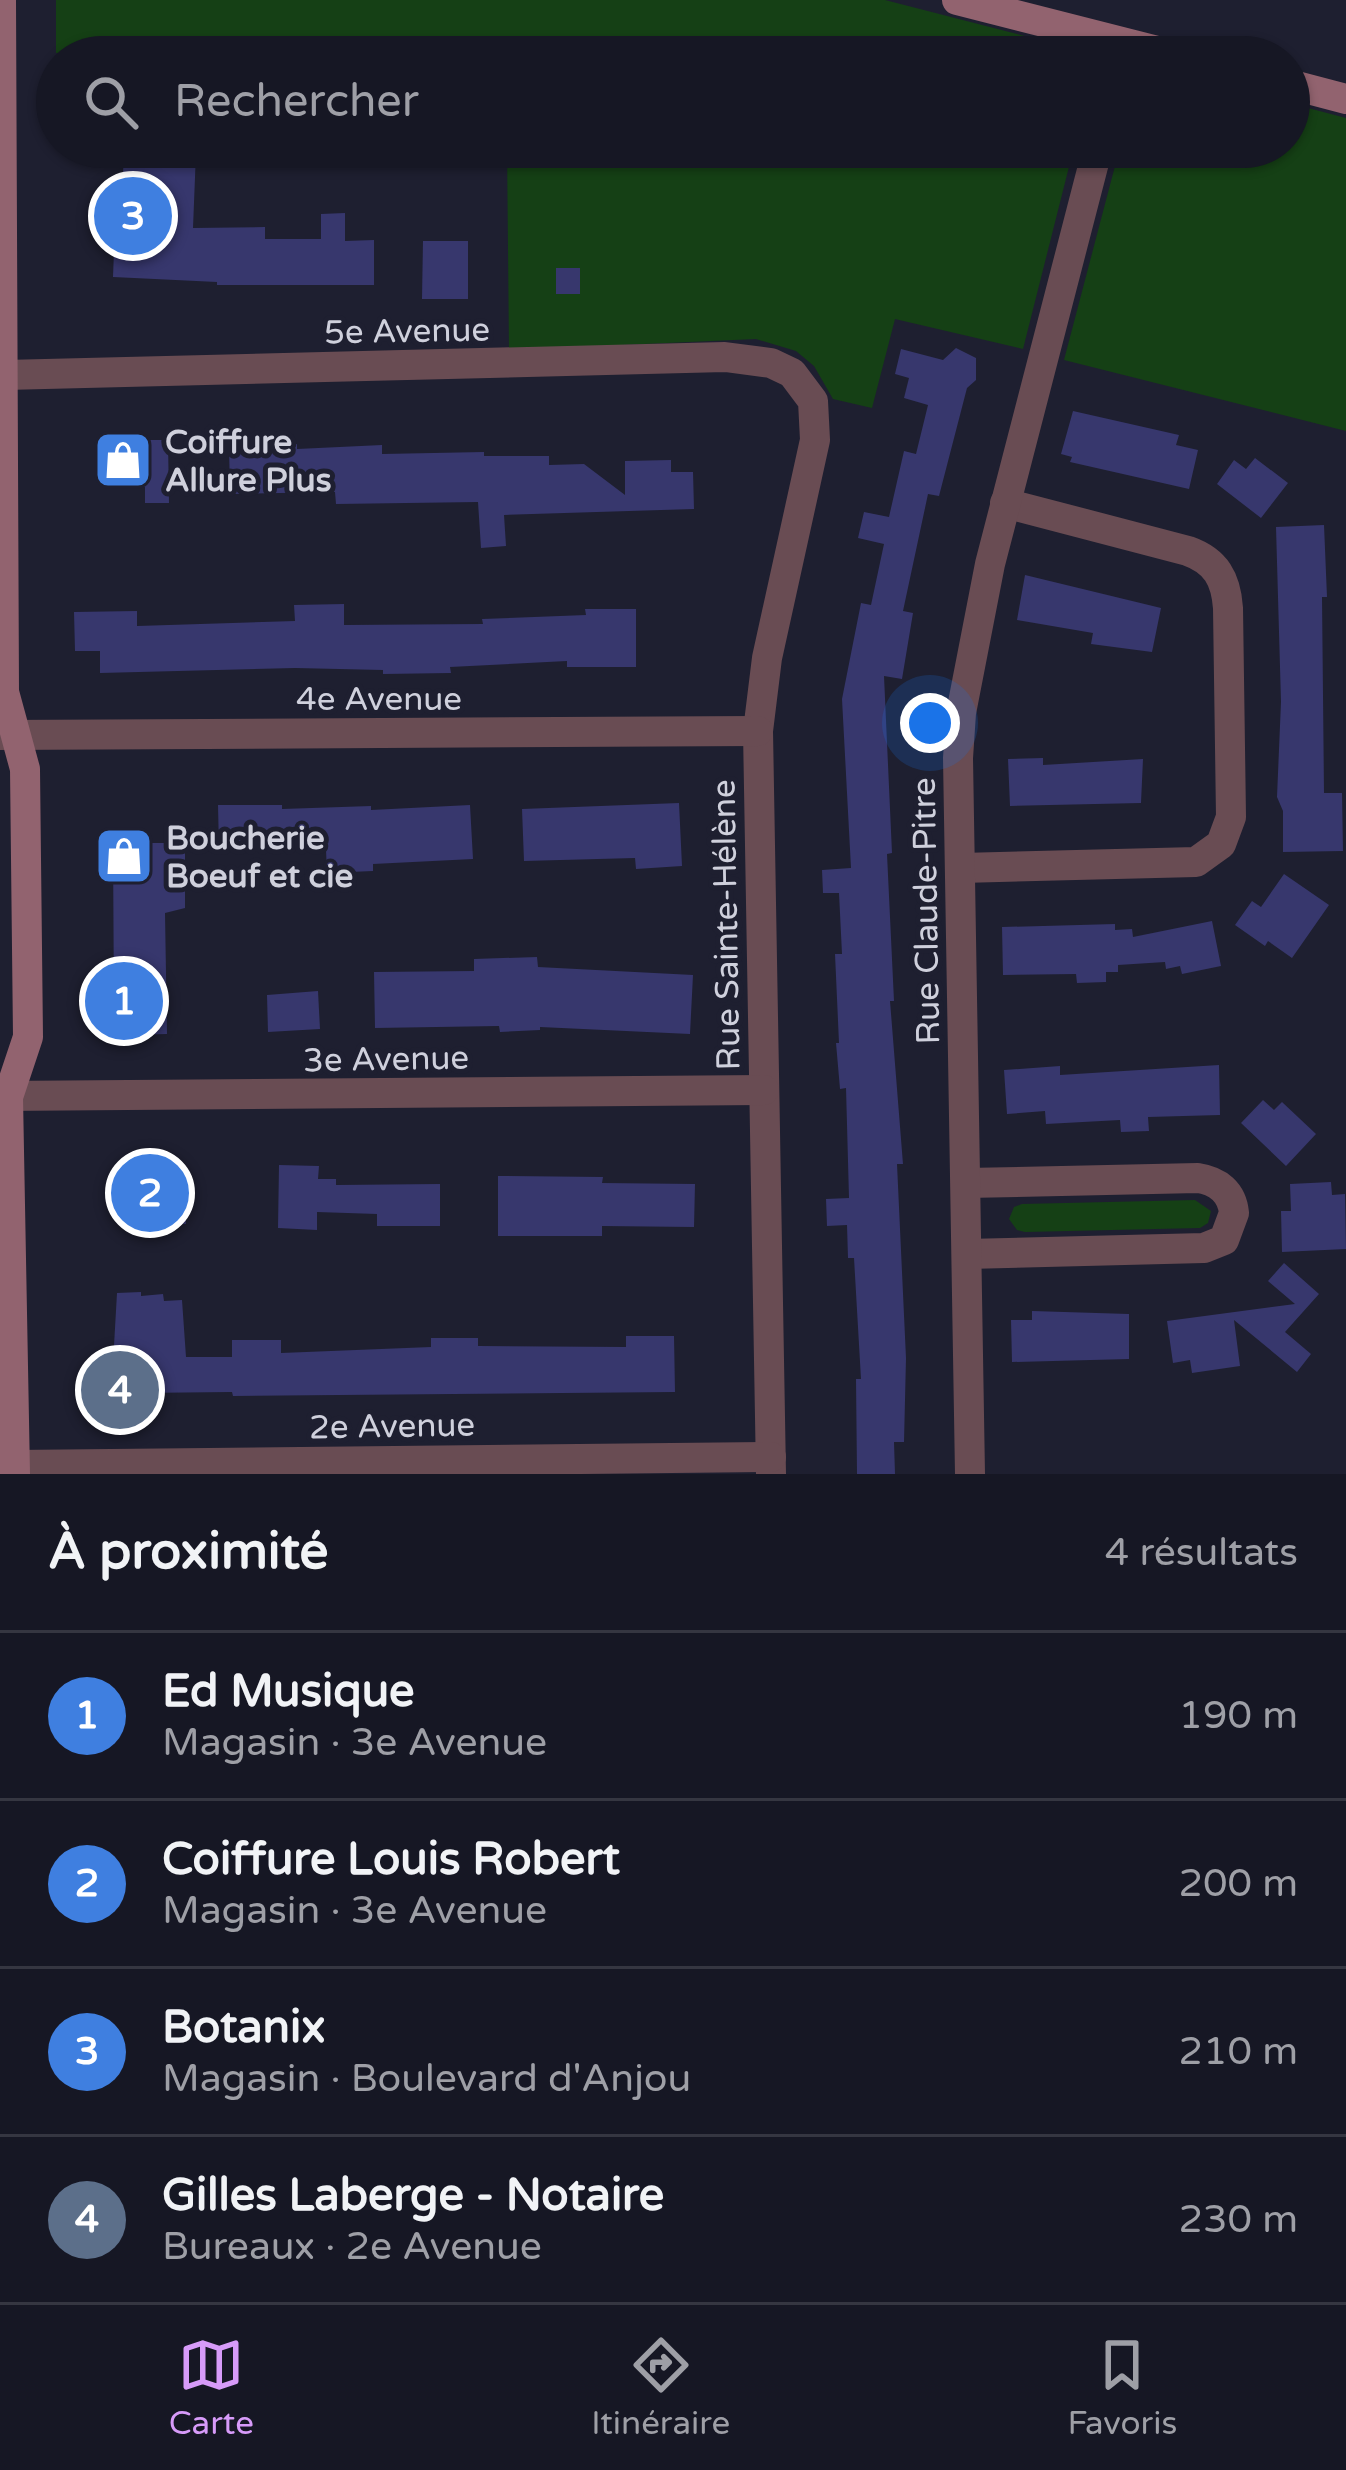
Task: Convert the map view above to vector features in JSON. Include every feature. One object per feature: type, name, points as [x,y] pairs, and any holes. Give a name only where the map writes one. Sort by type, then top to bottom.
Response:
[{"type":"street","points":[[1,0],[2,700],[8,735],[25,769],[28,1037],[3,1090],[15,1469]]},
{"type":"street","points":[[957,0],[1076,36]]},
{"type":"street","points":[[1310,89],[1346,98]]},
{"type":"street","name":"Rue Claude-Pitre","points":[[970,1474],[961,713],[1006,503],[1093,168]]},
{"type":"street","name":"5e Avenue","points":[[5,375],[223,367],[457,367],[699,357],[771,363],[803,383]]},
{"type":"street","name":"Rue Sainte-Hélène","points":[[771,1466],[758,731],[767,658],[815,440],[815,410],[803,383]]},
{"type":"street","points":[[962,868],[1196,862],[1221,844],[1231,817],[1228,598],[1222,576],[1214,565],[1187,550],[1006,503]]},
{"type":"street","name":"4e Avenue","points":[[8,735],[758,731]]},
{"type":"street","name":"3e Avenue","points":[[3,1090],[764,1090]]},
{"type":"street","points":[[966,1184],[1198,1178],[1228,1193],[1234,1213],[1223,1240],[1204,1248],[967,1255]]},
{"type":"street","name":"2e Avenue","points":[[15,1469],[771,1466]]},
{"type":"green space","points":[[56,0],[885,0],[1024,36],[56,36]]},
{"type":"green space","points":[[1310,109],[1346,118],[1346,431],[1064,360],[1114,168],[1310,168]]},
{"type":"green space","points":[[507,168],[1069,168],[1023,349],[895,319],[872,408],[833,399],[814,366],[796,351],[756,339],[509,350]]},
{"type":"green space","points":[[1195,1200],[1211,1211],[1208,1223],[1200,1228],[1025,1232],[1009,1219],[1014,1207],[1022,1204]]},
{"type":"building","points":[[123,168],[195,168],[193,228],[265,227],[265,239],[321,239],[321,214],[345,213],[345,241],[374,240],[374,285],[217,285],[113,277],[116,199],[122,199]]},
{"type":"building","points":[[423,241],[468,241],[468,299],[422,299]]},
{"type":"building","points":[[556,268],[580,268],[580,294],[556,294]]},
{"type":"building","points":[[956,348],[976,358],[976,380],[967,388],[939,496],[928,494],[903,611],[913,613],[902,679],[884,676],[892,853],[887,854],[894,1001],[890,1001],[903,1164],[897,1164],[906,1358],[904,1442],[894,1442],[895,1474],[857,1474],[856,1379],[861,1379],[854,1258],[848,1258],[847,1225],[827,1226],[826,1199],[849,1198],[846,1088],[840,1089],[836,1043],[835,954],[842,954],[839,893],[823,893],[822,870],[851,868],[842,699],[861,603],[871,605],[884,544],[858,538],[864,512],[889,517],[904,451],[916,454],[928,405],[904,398],[909,378],[895,374],[901,349],[943,360]]},
{"type":"building","points":[[1073,411],[1179,435],[1176,445],[1198,450],[1189,489],[1070,462],[1072,457],[1061,454]]},
{"type":"building","points":[[133,440],[168,440],[169,503],[145,503],[145,487],[132,487]]},
{"type":"building","points":[[297,444],[297,449],[382,445],[382,454],[549,456],[549,465],[584,464],[625,495],[625,461],[671,460],[671,472],[693,472],[694,509],[504,515],[506,546],[481,548],[478,502],[336,504],[335,492],[230,494],[229,446]]},
{"type":"building","points":[[1255,458],[1288,483],[1261,518],[1217,484],[1234,460],[1246,469]]},
{"type":"building","points":[[1324,525],[1324,793],[1342,793],[1343,851],[1283,852],[1283,811],[1277,797],[1281,702],[1276,527]]},
{"type":"building","points":[[1025,575],[1161,608],[1152,652],[1091,644],[1093,633],[1017,620]]},
{"type":"building","points":[[344,604],[344,625],[483,624],[482,619],[636,609],[636,667],[567,667],[567,661],[450,667],[451,673],[295,668],[100,673],[100,651],[75,651],[74,612],[137,611],[137,626],[295,621],[294,605]]},
{"type":"building","points":[[1043,758],[1043,765],[1143,759],[1141,803],[1010,806],[1008,759]]},
{"type":"building","points":[[679,803],[682,866],[636,869],[635,858],[524,861],[522,809]]},
{"type":"building","points":[[218,805],[371,806],[371,810],[470,805],[473,859],[373,864],[373,871],[327,873],[326,850],[219,849]]},
{"type":"building","points":[[113,843],[185,843],[185,908],[165,913],[167,1034],[131,1035],[130,1014],[114,1013]]},
{"type":"building","points":[[1284,874],[1329,905],[1292,958],[1235,925],[1252,901],[1261,907]]},
{"type":"building","points":[[1212,921],[1221,966],[1182,974],[1180,966],[1166,969],[1165,962],[1118,965],[1118,972],[1106,972],[1106,982],[1077,983],[1076,974],[1003,975],[1002,927],[1115,924],[1115,930],[1132,929],[1133,937]]},
{"type":"building","points":[[537,957],[538,967],[693,975],[690,1034],[540,1027],[500,1032],[499,1026],[375,1028],[374,972],[474,971],[474,959]]},
{"type":"building","points":[[318,991],[320,1029],[268,1032],[267,995]]},
{"type":"building","points":[[1219,1065],[1220,1115],[1148,1117],[1149,1131],[1121,1132],[1120,1120],[1046,1124],[1045,1111],[1007,1114],[1004,1070],[1060,1066],[1060,1075]]},
{"type":"building","points":[[1263,1100],[1274,1110],[1282,1102],[1316,1134],[1286,1166],[1241,1123]]},
{"type":"building","points":[[279,1165],[319,1166],[318,1179],[336,1179],[336,1185],[440,1184],[440,1226],[377,1226],[377,1214],[317,1212],[317,1230],[278,1228]]},
{"type":"building","points":[[185,1167],[186,1224],[146,1225],[146,1208],[139,1208],[138,1168]]},
{"type":"building","points":[[498,1176],[695,1184],[694,1227],[602,1226],[602,1236],[498,1236]]},
{"type":"building","points":[[1331,1182],[1332,1195],[1345,1194],[1346,1249],[1282,1252],[1281,1211],[1291,1211],[1290,1184]]},
{"type":"building","points":[[1284,1263],[1319,1294],[1285,1332],[1311,1354],[1297,1372],[1234,1320],[1240,1366],[1192,1373],[1190,1360],[1173,1363],[1167,1321],[1295,1304],[1268,1281]]},
{"type":"building","points":[[141,1292],[141,1296],[163,1294],[164,1301],[182,1300],[186,1357],[232,1357],[232,1340],[281,1340],[281,1353],[431,1347],[431,1338],[478,1338],[478,1346],[626,1347],[626,1336],[674,1336],[675,1392],[137,1393],[137,1398],[111,1398],[117,1293]]},
{"type":"building","points":[[1032,1311],[1129,1314],[1129,1359],[1012,1362],[1011,1320],[1032,1320]]},
{"type":"place","name":"Botanix","points":[[133,216]]},
{"type":"place","name":"Coiffure Allure Plus","points":[[123,460]]},
{"type":"place","name":"Boucherie Boeuf et cie","points":[[124,856]]},
{"type":"place","name":"Ed Musique","points":[[124,1001]]},
{"type":"place","name":"Coiffure Louis Robert","points":[[150,1193]]},
{"type":"place","name":"Gilles Laberge - Notaire","points":[[120,1390]]}]
